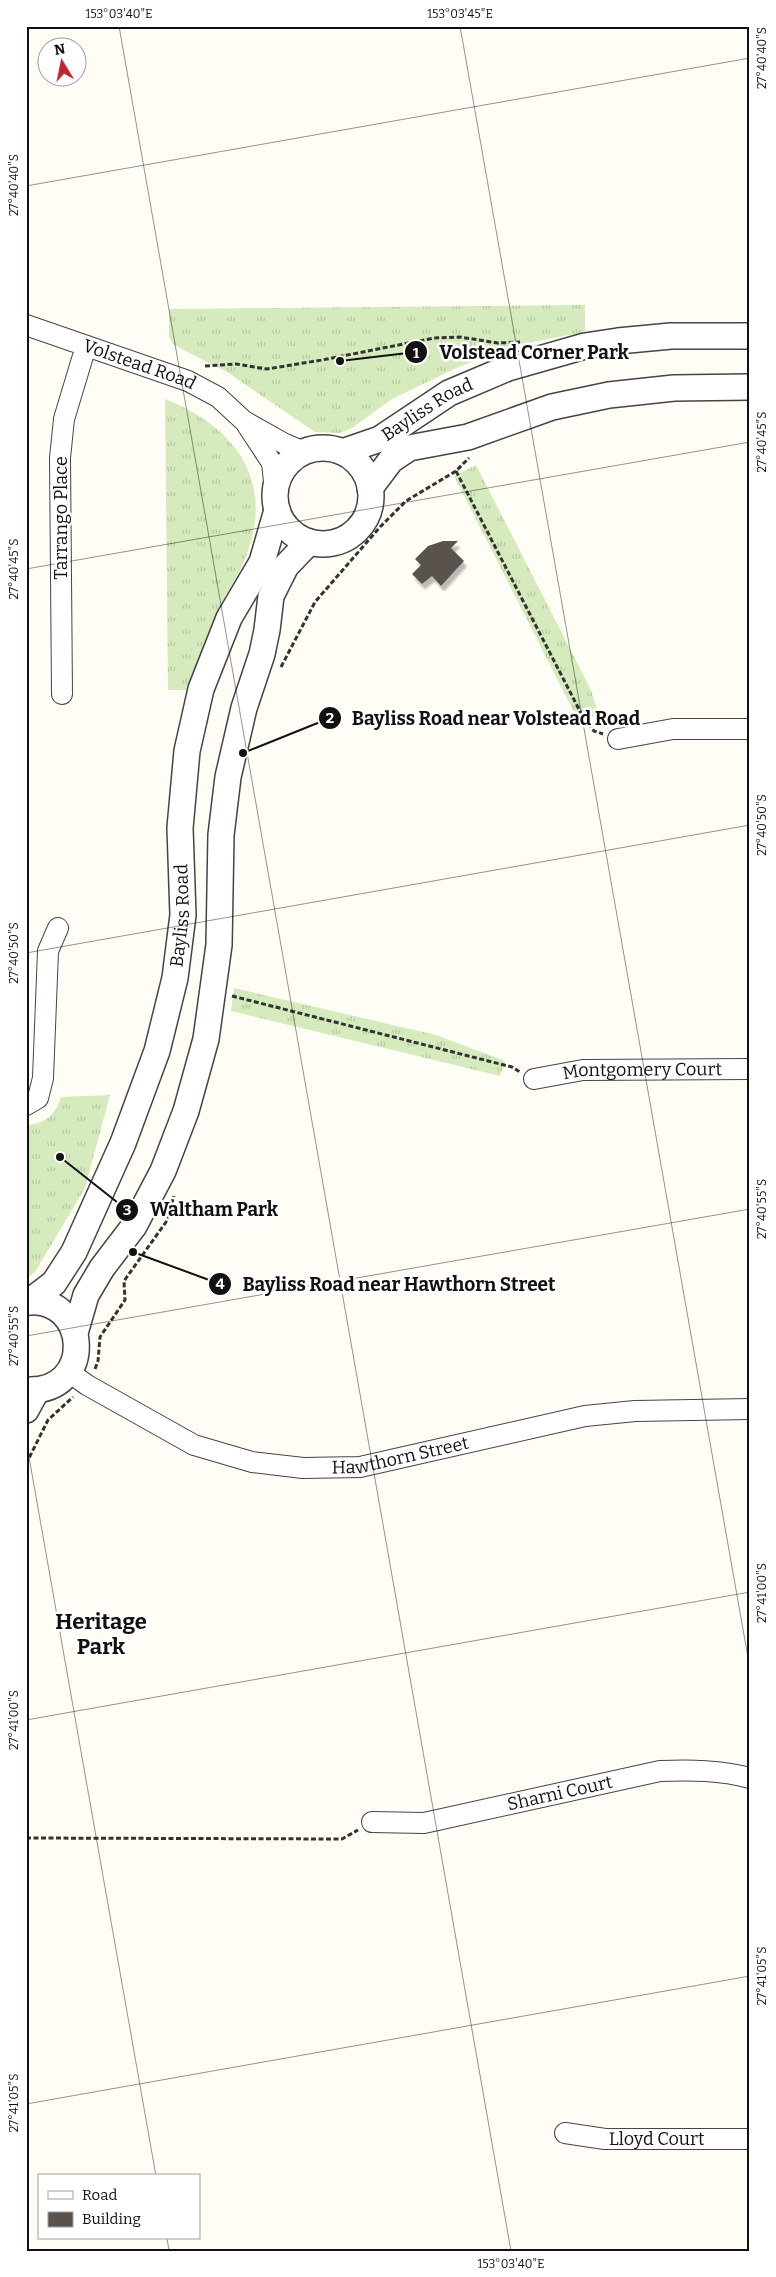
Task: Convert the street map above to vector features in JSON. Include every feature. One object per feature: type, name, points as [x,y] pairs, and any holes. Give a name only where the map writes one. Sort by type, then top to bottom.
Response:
[{"type":"street","name":"Volstead Road","points":[[26,325],[188,381],[218,397],[244,421],[285,444],[304,452]]},
{"type":"street","name":"Bayliss Road","points":[[27,1302],[54,1283],[74,1252],[124,1144],[157,1051],[175,978],[182,915],[180,828],[187,751],[202,689],[229,618],[262,562],[276,501],[278,478],[284,468],[293,458],[304,452],[330,448],[342,452],[380,439],[449,393],[508,368],[585,346],[618,340],[671,336],[750,336]]},
{"type":"street","name":"Tarrango Place","points":[[62,694],[60,458],[64,419],[86,346]]},
{"type":"street","name":"Bayliss Road","points":[[370,488],[391,460],[409,448],[468,437],[552,408],[609,396],[674,388],[750,386]]},
{"type":"street","name":"Volstead Road","points":[[244,421],[272,463],[276,501]]},
{"type":"street","points":[[276,501],[284,524],[295,535],[309,542],[325,544],[341,540],[354,532],[365,520],[370,504],[370,488],[365,473],[356,461],[342,452]]},
{"type":"street","points":[[30,1397],[55,1384],[78,1378],[75,1333],[86,1295],[102,1268],[134,1226],[163,1171],[186,1111],[206,1040],[219,945],[221,835],[228,777],[244,708],[268,630],[271,596],[286,566],[309,542]]},
{"type":"street","points":[[618,739],[673,729],[750,729]]},
{"type":"street","points":[[26,1106],[38,1098],[43,1078],[48,951],[58,928]]},
{"type":"street","name":"Montgomery Court","points":[[534,1079],[583,1070],[750,1068]]},
{"type":"street","name":"Bayliss Road","points":[[27,1302],[44,1303],[58,1310],[69,1320],[75,1333]]},
{"type":"street","name":"Hawthorn Street","points":[[78,1378],[194,1445],[252,1462],[303,1468],[360,1467],[584,1416],[635,1411],[750,1410]]},
{"type":"street","name":"Sharni Court","points":[[372,1822],[424,1823],[660,1771],[696,1770],[733,1773],[750,1778]]},
{"type":"street","name":"Lloyd Court","points":[[565,2133],[605,2139],[750,2139]]},
{"type":"path","points":[[205,366],[236,364],[267,369],[434,338],[460,337],[498,343],[523,342]]},
{"type":"path","points":[[279,672],[315,602],[380,527],[406,501],[456,471],[475,451],[468,437]]},
{"type":"path","points":[[456,471],[583,717],[594,731],[618,739]]},
{"type":"path","points":[[229,1005],[232,986]]},
{"type":"path","points":[[231,996],[512,1067],[534,1079]]},
{"type":"path","points":[[26,1464],[48,1420],[78,1378],[98,1362],[100,1337],[125,1300],[124,1281],[166,1222],[177,1188]]},
{"type":"path","points":[[26,1838],[342,1839],[372,1822]]},
{"type":"green space","points":[[585,305],[585,332],[511,346],[454,369],[392,399],[352,428],[340,433],[315,432],[227,372],[174,345],[169,337],[169,309]]},
{"type":"green space","points":[[165,399],[191,411],[214,426],[232,444],[245,463],[253,485],[256,509],[252,535],[243,564],[212,623],[189,690],[168,690]]},
{"type":"green space","points":[[476,465],[590,688],[598,711],[582,728],[454,476]]},
{"type":"green space","points":[[234,988],[436,1035],[505,1061],[500,1076],[231,1011]]},
{"type":"green space","points":[[110,1095],[85,1188],[35,1272],[26,1279],[26,1125],[38,1123],[52,1114],[61,1097]]},
{"type":"building","points":[[443,541],[458,541],[451,548],[464,561],[441,586],[432,576],[422,584],[412,574],[421,565],[415,559],[428,546]]},
{"type":"place","name":"Volstead Corner Park","points":[[340,361]]},
{"type":"place","name":"Bayliss Road near Volstead Road","points":[[243,753]]},
{"type":"place","name":"Waltham Park","points":[[60,1157]]},
{"type":"place","name":"Bayliss Road near Hawthorn Street","points":[[133,1252]]},
{"type":"district","name":"Heritage Park","points":[[101,1634]]}]
